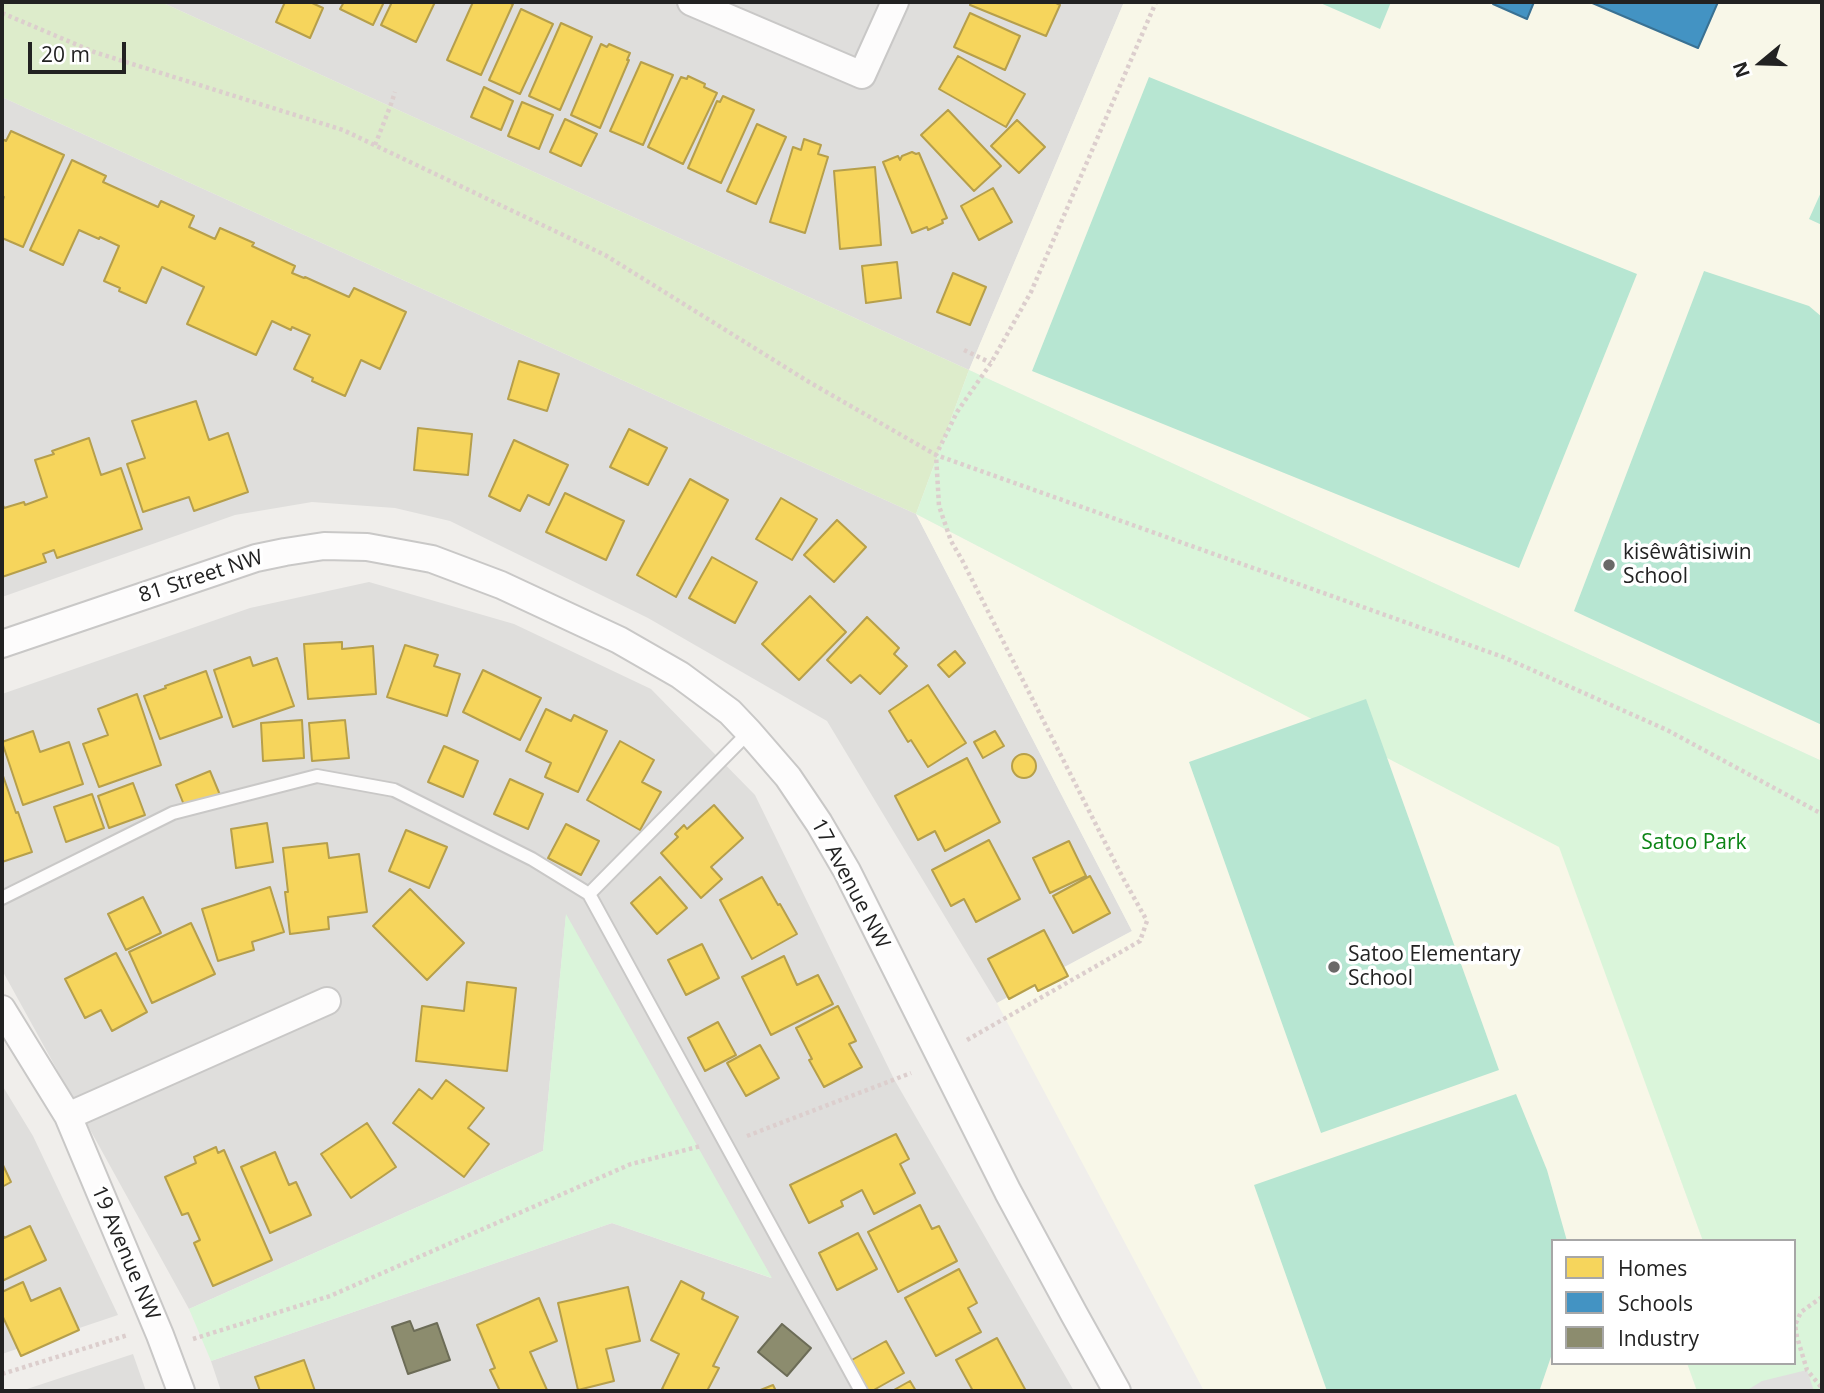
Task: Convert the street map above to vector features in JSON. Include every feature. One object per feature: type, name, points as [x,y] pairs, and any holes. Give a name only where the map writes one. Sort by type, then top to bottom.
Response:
[{"type":"street","points":[[691,2],[862,75],[895,2]]},
{"type":"street","name":"81 Street NW","points":[[2,644],[256,558],[324,546],[366,547],[407,553]]},
{"type":"street","name":"17 Avenue NW","points":[[407,553],[456,567],[501,585],[619,640],[661,663],[700,688],[730,712],[788,777],[847,871],[1009,1192],[1117,1391]]},
{"type":"street","points":[[68,1116],[327,1001]]},
{"type":"street","name":"19 Avenue NW","points":[[2,1009],[68,1116],[181,1391]]},
{"type":"lane","points":[[589,894],[749,732]]},
{"type":"lane","points":[[2,898],[173,813],[317,776],[394,790],[532,859],[589,894],[861,1391]]},
{"type":"path","points":[[967,1040],[1140,941],[1147,921],[951,541],[939,506],[936,455],[957,412],[991,363],[1031,292],[1156,2]]},
{"type":"path","points":[[2,13],[94,52],[343,130],[605,255],[809,382],[936,455],[1503,657],[1667,730],[1822,814]]},
{"type":"path","points":[[375,145],[395,92]]},
{"type":"path","points":[[964,350],[991,363]]},
{"type":"path","points":[[192,1339],[330,1296],[631,1164],[698,1147],[726,1143],[911,1073]]},
{"type":"path","points":[[1822,1297],[1801,1312],[1796,1325],[1807,1370],[1822,1388]]},
{"type":"path","points":[[2,1374],[132,1333]]},
{"type":"shaded area","points":[[161,2],[1124,2],[969,370]]},
{"type":"shaded area","name":"kisêwâtisiwin School","points":[[1124,2],[1822,2],[1822,761],[969,370]]},
{"type":"shaded area","points":[[2,97],[916,514],[1132,931],[997,1003],[827,721],[648,618],[450,521],[395,508],[312,502],[235,515],[2,597]]},
{"type":"shaded area","name":"Satoo Elementary School","points":[[916,514],[1560,847],[1702,1239],[1551,1239],[1551,1365],[1688,1365],[1697,1391],[1204,1391],[997,1003],[1132,931]]},
{"type":"shaded area","points":[[369,582],[514,624],[651,689],[755,795],[894,1079],[1074,1391],[221,1391],[211,1361],[612,1223],[771,1278],[566,916],[543,1151],[189,1309],[2,970],[2,694],[250,608]]},
{"type":"shaded area","points":[[2,1085],[33,1136],[118,1315],[2,1354]]},
{"type":"shaded area","points":[[133,1354],[146,1391],[21,1391]]},
{"type":"shaded area","points":[[1807,1370],[1814,1391],[1746,1391],[1762,1381]]},
{"type":"green space","points":[[2,2],[161,2],[969,370],[916,514],[2,97]]},
{"type":"green space","points":[[1318,2],[1391,2],[1380,29]]},
{"type":"green space","points":[[1149,77],[1637,274],[1519,568],[1032,371]]},
{"type":"green space","points":[[1822,190],[1822,225],[1809,219]]},
{"type":"green space","points":[[1704,271],[1809,306],[1822,317],[1822,725],[1574,611]]},
{"type":"green space","name":"Satoo Park","points":[[969,370],[1822,761],[1822,1391],[1697,1391],[1688,1365],[1796,1365],[1796,1239],[1702,1239],[1559,847],[916,514]]},
{"type":"green space","points":[[1366,699],[1499,1070],[1321,1133],[1189,762]]},
{"type":"green space","points":[[566,914],[772,1278],[612,1223],[211,1361],[189,1309],[543,1151]]},
{"type":"green space","points":[[1516,1094],[1547,1170],[1566,1239],[1551,1239],[1551,1357],[1540,1389],[1327,1391],[1254,1185]]},
{"type":"building: Homes","points":[[285,2],[310,2],[323,8],[310,38],[276,22]]},
{"type":"building: Homes","points":[[344,2],[384,2],[373,25],[340,9]]},
{"type":"building: Homes","points":[[392,2],[435,2],[416,42],[381,25]]},
{"type":"building: Homes","points":[[473,2],[513,4],[481,75],[447,60]]},
{"type":"building: Homes","points":[[971,2],[1054,2],[1060,5],[1046,36],[970,5]]},
{"type":"building: Homes","points":[[521,9],[553,24],[520,94],[489,80]]},
{"type":"building: Homes","points":[[970,13],[1020,36],[1005,70],[954,47]]},
{"type":"building: Homes","points":[[561,23],[592,37],[560,110],[529,96]]},
{"type":"building: Homes","points":[[601,44],[607,47],[609,44],[630,53],[600,128],[571,115]]},
{"type":"building: Homes","points":[[958,56],[1025,94],[1006,127],[939,89]]},
{"type":"building: Homes","points":[[641,62],[673,75],[643,145],[610,131]]},
{"type":"building: Homes","points":[[688,76],[717,93],[683,164],[648,147],[681,77],[687,79]]},
{"type":"building: Homes","points":[[484,87],[513,101],[501,130],[471,117]]},
{"type":"building: Homes","points":[[723,96],[754,110],[721,183],[688,168],[717,101],[720,102]]},
{"type":"building: Homes","points":[[522,102],[553,115],[539,149],[508,136]]},
{"type":"building: Homes","points":[[948,110],[1001,166],[974,191],[921,135]]},
{"type":"building: Homes","points":[[565,119],[597,134],[581,166],[550,152]]},
{"type":"building: Homes","points":[[1017,120],[1045,147],[1019,173],[991,146]]},
{"type":"building: Homes","points":[[757,124],[786,137],[756,204],[727,191]]},
{"type":"building: Homes","points":[[11,131],[64,155],[23,247],[2,238],[2,139],[6,141]]},
{"type":"building: Homes","points":[[804,139],[821,145],[818,154],[828,157],[805,233],[770,222],[793,147],[801,150]]},
{"type":"building: Homes","points":[[912,152],[919,153],[947,218],[928,230],[927,227],[912,233],[883,162],[898,156],[900,160],[902,156]]},
{"type":"building: Homes","points":[[72,160],[106,176],[103,182],[158,207],[161,201],[194,216],[189,227],[215,239],[220,228],[295,266],[292,273],[349,297],[354,288],[406,312],[380,369],[361,360],[345,396],[312,381],[313,378],[294,369],[310,335],[272,321],[256,355],[187,324],[204,287],[162,267],[146,303],[119,291],[120,288],[104,281],[119,246],[100,237],[99,239],[79,230],[63,265],[30,250]]},
{"type":"building: Homes","points":[[875,167],[881,245],[840,249],[834,171]]},
{"type":"building: Homes","points":[[993,188],[1012,222],[979,240],[961,206]]},
{"type":"building: Homes","points":[[897,262],[901,298],[866,303],[862,266]]},
{"type":"building: Homes","points":[[953,273],[986,287],[970,325],[937,312]]},
{"type":"building: Homes","points":[[519,361],[559,374],[547,411],[508,399]]},
{"type":"building: Homes","points":[[196,401],[209,440],[228,433],[248,492],[194,511],[189,497],[143,512],[127,464],[145,458],[132,421]]},
{"type":"building: Homes","points":[[418,428],[472,434],[468,475],[414,470]]},
{"type":"building: Homes","points":[[629,429],[667,448],[648,485],[610,467]]},
{"type":"building: Homes","points":[[89,438],[101,475],[121,468],[142,529],[57,558],[54,550],[43,554],[46,562],[2,577],[2,502],[4,508],[24,502],[25,505],[47,497],[35,460]]},
{"type":"building: Homes","points":[[514,440],[568,465],[549,505],[528,495],[520,511],[489,496]]},
{"type":"building: Homes","points":[[690,479],[728,500],[676,597],[637,575]]},
{"type":"building: Homes","points":[[565,493],[624,521],[606,560],[546,532]]},
{"type":"building: Homes","points":[[781,498],[817,519],[792,560],[756,539]]},
{"type":"building: Homes","points":[[837,520],[866,547],[834,582],[804,555]]},
{"type":"building: Homes","points":[[712,557],[757,582],[735,623],[689,598]]},
{"type":"building: Homes","points":[[810,596],[846,632],[799,680],[762,644]]},
{"type":"building: Homes","points":[[867,617],[899,648],[894,654],[907,666],[880,694],[860,675],[851,683],[827,660]]},
{"type":"building: Homes","points":[[342,642],[342,649],[373,646],[376,694],[308,699],[304,644]]},
{"type":"building: Homes","points":[[405,645],[438,655],[434,666],[460,674],[447,716],[387,697]]},
{"type":"building: Homes","points":[[955,651],[965,663],[949,677],[938,665]]},
{"type":"building: Homes","points":[[250,657],[253,666],[277,658],[294,706],[233,727],[214,670]]},
{"type":"building: Homes","points":[[483,670],[541,698],[520,740],[463,712]]},
{"type":"building: Homes","points":[[206,671],[222,717],[160,739],[144,696]]},
{"type":"building: Homes","points":[[928,685],[966,743],[928,767],[911,740],[908,742],[889,711]]},
{"type":"building: Homes","points":[[137,694],[161,765],[99,787],[83,744],[108,735],[98,709]]},
{"type":"building: Homes","points":[[546,709],[571,721],[574,715],[607,731],[578,792],[545,777],[551,763],[526,751]]},
{"type":"building: Homes","points":[[302,720],[304,758],[263,761],[261,723]]},
{"type":"building: Homes","points":[[345,720],[349,758],[312,761],[309,723]]},
{"type":"building: Homes","points":[[33,731],[40,752],[69,742],[83,784],[23,805],[2,742]]},
{"type":"building: Homes","points":[[995,731],[1004,746],[983,758],[974,742]]},
{"type":"building: Homes","points":[[620,741],[654,760],[642,782],[661,792],[640,830],[587,800]]},
{"type":"building: Homes","points":[[444,746],[478,761],[463,797],[428,782]]},
{"type":"building: Homes","points":[[1024,754],[1035,761],[1036,766],[1029,777],[1024,778],[1013,771],[1012,766],[1019,755]]},
{"type":"building: Homes","points":[[967,758],[1000,822],[945,851],[935,831],[918,840],[895,796]]},
{"type":"building: Homes","points":[[210,771],[220,795],[186,810],[176,785]]},
{"type":"building: Homes","points":[[2,773],[32,852],[2,862]]},
{"type":"building: Homes","points":[[510,779],[543,794],[528,829],[494,814]]},
{"type":"building: Homes","points":[[133,783],[145,815],[109,828],[98,796]]},
{"type":"building: Homes","points":[[92,794],[104,828],[66,842],[54,807]]},
{"type":"building: Homes","points":[[714,805],[743,838],[711,867],[722,879],[701,898],[661,853],[678,837],[675,834],[684,825],[687,829]]},
{"type":"building: Homes","points":[[267,823],[273,862],[236,868],[231,829]]},
{"type":"building: Homes","points":[[566,824],[599,841],[581,875],[548,858]]},
{"type":"building: Homes","points":[[406,830],[447,847],[429,888],[389,871]]},
{"type":"building: Homes","points":[[989,840],[1020,899],[976,922],[964,899],[951,906],[932,870]]},
{"type":"building: Homes","points":[[1069,841],[1086,876],[1050,893],[1033,858]]},
{"type":"building: Homes","points":[[327,843],[329,858],[359,854],[367,912],[328,917],[329,929],[290,934],[283,848]]},
{"type":"building: Homes","points":[[1090,876],[1110,913],[1073,933],[1053,896]]},
{"type":"building: Homes","points":[[660,877],[687,908],[657,934],[631,903]]},
{"type":"building: Homes","points":[[762,877],[797,934],[752,959],[720,900]]},
{"type":"building: Homes","points":[[270,887],[284,932],[252,942],[254,950],[218,961],[202,909]]},
{"type":"building: Homes","points":[[410,889],[464,943],[427,980],[373,926]]},
{"type":"building: Homes","points":[[143,897],[161,933],[126,950],[108,914]]},
{"type":"building: Homes","points":[[191,923],[215,974],[152,1003],[129,952]]},
{"type":"building: Homes","points":[[1044,930],[1068,976],[1038,991],[1035,985],[1009,999],[988,959]]},
{"type":"building: Homes","points":[[702,944],[719,978],[686,995],[668,960]]},
{"type":"building: Homes","points":[[116,953],[147,1012],[112,1031],[101,1010],[85,1018],[65,979]]},
{"type":"building: Homes","points":[[784,956],[797,985],[818,975],[833,1004],[771,1035],[742,977]]},
{"type":"building: Homes","points":[[467,982],[516,988],[507,1071],[416,1061],[422,1006],[464,1011]]},
{"type":"building: Homes","points":[[838,1006],[856,1041],[849,1044],[862,1067],[824,1087],[796,1028]]},
{"type":"building: Homes","points":[[718,1022],[736,1055],[705,1071],[688,1038]]},
{"type":"building: Homes","points":[[760,1045],[779,1078],[746,1096],[727,1063]]},
{"type":"building: Homes","points":[[446,1080],[484,1108],[468,1128],[489,1144],[464,1177],[393,1123],[419,1089],[432,1099]]},
{"type":"building: Homes","points":[[367,1123],[396,1167],[351,1198],[321,1154]]},
{"type":"building: Homes","points":[[896,1134],[909,1159],[900,1164],[915,1193],[874,1214],[862,1190],[841,1201],[843,1206],[809,1223],[790,1185]]},
{"type":"building: Homes","points":[[216,1147],[218,1153],[224,1150],[272,1260],[213,1286],[194,1243],[200,1240],[188,1213],[182,1215],[165,1177],[196,1163],[194,1157]]},
{"type":"building: Homes","points":[[275,1152],[289,1185],[296,1182],[311,1215],[270,1233],[241,1167]]},
{"type":"building: Homes","points":[[2,1163],[11,1182],[2,1187]]},
{"type":"building: Homes","points":[[920,1205],[932,1229],[939,1226],[957,1261],[898,1292],[868,1232]]},
{"type":"building: Homes","points":[[30,1226],[46,1260],[2,1281],[2,1232],[4,1238]]},
{"type":"building: Homes","points":[[858,1233],[877,1269],[837,1290],[819,1253]]},
{"type":"building: Homes","points":[[959,1269],[977,1303],[968,1308],[981,1332],[936,1356],[905,1298]]},
{"type":"building: Homes","points":[[681,1281],[704,1293],[702,1299],[738,1317],[713,1366],[719,1368],[707,1391],[662,1389],[679,1354],[651,1340]]},
{"type":"building: Homes","points":[[23,1282],[31,1301],[60,1288],[79,1330],[21,1356],[2,1315],[2,1292]]},
{"type":"building: Homes","points":[[628,1287],[640,1341],[606,1349],[614,1381],[578,1390],[558,1303]]},
{"type":"building: Homes","points":[[539,1298],[557,1341],[530,1352],[547,1390],[500,1391],[490,1370],[495,1368],[477,1325]]},
{"type":"building: Homes","points":[[997,1338],[1026,1391],[973,1391],[956,1360]]},
{"type":"building: Homes","points":[[886,1341],[904,1373],[868,1391],[850,1361]]},
{"type":"building: Homes","points":[[304,1360],[315,1391],[260,1391],[255,1377]]},
{"type":"building: Homes","points":[[910,1381],[916,1391],[892,1391]]},
{"type":"building: Homes","points":[[773,1385],[776,1391],[758,1391]]},
{"type":"building: Schools","points":[[1534,2],[1527,19],[1493,4]]},
{"type":"building: Schools","points":[[1590,2],[1718,2],[1698,48]]},
{"type":"building: Industry","points":[[410,1321],[414,1331],[437,1323],[450,1360],[408,1374],[392,1327]]},
{"type":"building: Industry","points":[[782,1324],[811,1348],[787,1376],[758,1352]]},
{"type":"place","name":"kisêwâtisiwin School","points":[[1609,565]]},
{"type":"place","name":"Satoo Elementary School","points":[[1334,967]]}]
